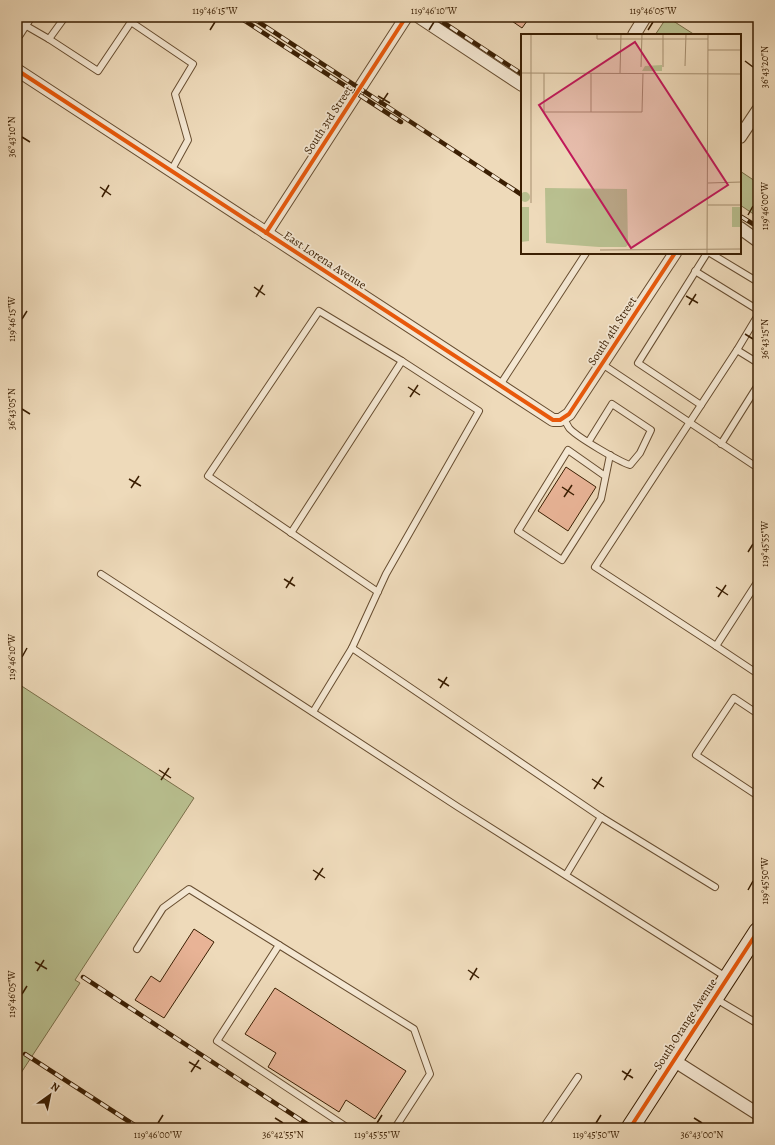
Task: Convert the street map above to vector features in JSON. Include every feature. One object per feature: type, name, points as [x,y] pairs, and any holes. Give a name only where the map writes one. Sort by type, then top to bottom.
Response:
[{"type":"street","name":"South 3rd Street","points":[[266,233],[406,17]]},
{"type":"street","points":[[419,17],[521,84]]},
{"type":"street","points":[[635,34],[646,17]]},
{"type":"street","name":"East Lorena Avenue","points":[[17,70],[553,420],[564,419]]},
{"type":"street","points":[[741,136],[758,110]]},
{"type":"street","points":[[741,229],[758,241]]},
{"type":"street","name":"South 4th Street","points":[[564,419],[575,406],[670,255]]},
{"type":"street","name":"South Orange Avenue","points":[[630,1128],[758,931]]},
{"type":"street","points":[[673,1060],[758,1114]]},
{"type":"lane","points":[[49,39],[65,17]]},
{"type":"lane","points":[[23,25],[49,39],[98,71],[131,22],[193,64],[175,94],[188,140],[171,171]]},
{"type":"lane","points":[[500,385],[585,254]]},
{"type":"lane","points":[[701,405],[638,363],[706,254]]},
{"type":"lane","points":[[712,254],[758,282]]},
{"type":"lane","points":[[695,271],[758,310]]},
{"type":"lane","points":[[313,712],[352,648],[378,592],[386,574],[479,411],[402,361],[319,311],[208,476],[378,592]]},
{"type":"lane","points":[[758,314],[737,350],[595,567],[758,674]]},
{"type":"lane","points":[[737,350],[758,363]]},
{"type":"lane","points":[[290,532],[402,361]]},
{"type":"lane","points":[[602,364],[758,468]]},
{"type":"lane","points":[[721,444],[758,385]]},
{"type":"lane","points":[[564,419],[570,429],[610,455],[630,464],[640,453],[651,430],[612,404],[589,441]]},
{"type":"lane","points":[[605,476],[568,450],[518,531],[562,560],[601,499],[610,455]]},
{"type":"lane","points":[[102,574],[313,712],[727,978]]},
{"type":"lane","points":[[716,646],[758,582]]},
{"type":"lane","points":[[352,648],[601,817],[715,887]]},
{"type":"lane","points":[[758,714],[734,698],[696,755],[758,796]]},
{"type":"lane","points":[[566,875],[601,817]]},
{"type":"lane","points":[[137,949],[163,908],[189,889],[414,1029],[430,1074],[395,1128]]},
{"type":"lane","points":[[278,945],[217,1042],[348,1128]]},
{"type":"lane","points":[[714,998],[758,1024]]},
{"type":"lane","points":[[543,1128],[578,1077]]},
{"type":"green space","points":[[667,17],[693,34],[656,34]]},
{"type":"green space","points":[[741,172],[758,183],[758,217],[741,206]]},
{"type":"green space","points":[[17,683],[194,798],[75,980],[80,983],[17,1079]]},
{"type":"building","points":[[506,17],[530,17],[522,28]]},
{"type":"building","points":[[566,467],[596,487],[568,531],[538,511]]},
{"type":"building","points":[[194,929],[214,942],[164,1018],[135,1000],[151,976],[160,982]]},
{"type":"building","points":[[275,988],[406,1071],[375,1119],[346,1100],[339,1112],[268,1067],[276,1053],[245,1034]]},
{"type":"railway","points":[[239,17],[401,122]]},
{"type":"railway","points":[[251,17],[521,194]]},
{"type":"railway","points":[[435,17],[521,73]]},
{"type":"railway","points":[[741,217],[758,227]]},
{"type":"railway","points":[[83,977],[313,1128]]},
{"type":"railway","points":[[25,1054],[139,1128]]},
{"type":"cycle path","points":[[266,233],[406,17]]},
{"type":"cycle path","points":[[17,70],[553,420],[560,420],[569,414],[674,254]]},
{"type":"cycle path","points":[[630,1128],[758,931]]}]
